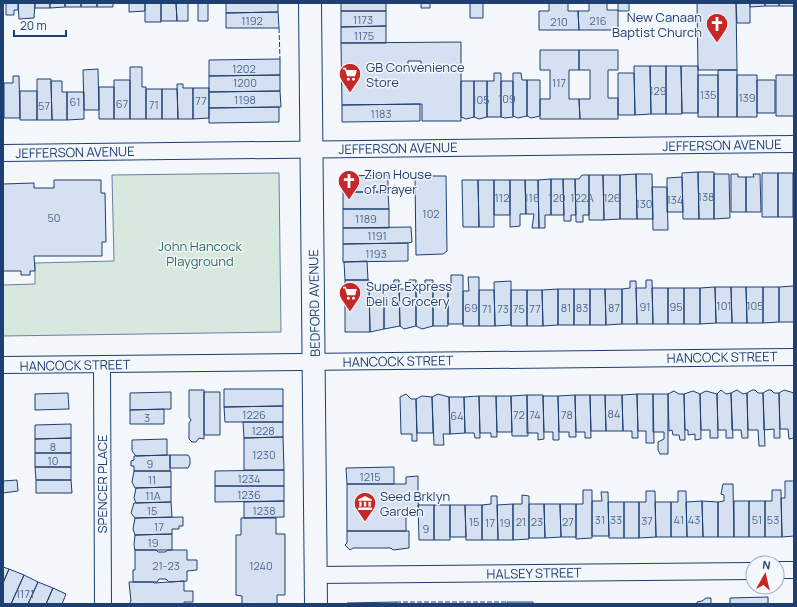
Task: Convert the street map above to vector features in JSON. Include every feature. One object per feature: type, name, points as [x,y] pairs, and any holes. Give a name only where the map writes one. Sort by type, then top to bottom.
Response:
[{"type":"main road","name":"BEDFORD AVENUE","points":[[310,3],[316,604]]},
{"type":"street","name":"JEFFERSON AVENUE","points":[[3,153],[794,144]]},
{"type":"street","name":"HANCOCK STREET","points":[[3,365],[794,357]]},
{"type":"street","name":"SPENCER PLACE","points":[[102,364],[103,604]]},
{"type":"street","name":"HALSEY STREET","points":[[316,575],[745,571]]},
{"type":"green space","name":"John Hancock Playground","points":[[279,173],[281,332],[3,336],[3,285],[35,284],[35,263],[114,261],[112,175]]},
{"type":"building","points":[[6,3],[18,3],[18,10],[14,10],[14,15],[6,15]]},
{"type":"building","points":[[18,3],[35,3],[34,18],[19,19]]},
{"type":"building","points":[[35,3],[50,3],[50,8],[35,8]]},
{"type":"building","points":[[50,3],[65,3],[65,7],[50,8]]},
{"type":"building","points":[[65,3],[81,3],[81,7],[65,7]]},
{"type":"building","points":[[81,3],[97,3],[97,7],[81,7]]},
{"type":"building","points":[[97,3],[113,3],[113,7],[97,7]]},
{"type":"building","points":[[129,3],[145,3],[145,11],[129,12]]},
{"type":"building","points":[[145,3],[161,3],[161,22],[145,22]]},
{"type":"building","points":[[161,3],[176,3],[177,21],[161,21]]},
{"type":"building","points":[[176,3],[188,3],[188,21],[177,21]]},
{"type":"building","points":[[198,3],[208,3],[208,21],[198,21]]},
{"type":"building","points":[[226,3],[278,3],[278,12],[226,13]]},
{"type":"building","points":[[341,3],[386,3],[386,11],[341,11]]},
{"type":"building","points":[[421,3],[430,3],[430,8],[421,8]]},
{"type":"building","points":[[470,3],[483,3],[483,18],[470,18]]},
{"type":"building","points":[[549,3],[568,3],[568,11],[578,11],[579,30],[539,30],[539,11],[549,11]]},
{"type":"building","points":[[589,3],[607,3],[607,10],[618,10],[618,30],[579,30],[578,11],[589,11]]},
{"type":"building","points":[[618,3],[629,3],[629,11],[618,11]]},
{"type":"building","name":"New Canaan Baptist Church","points":[[697,3],[736,3],[737,70],[698,70]]},
{"type":"building","points":[[736,3],[750,3],[750,23],[737,23]]},
{"type":"building","points":[[750,3],[765,3],[765,6],[750,7]]},
{"type":"building","points":[[765,3],[779,3],[779,6],[765,6]]},
{"type":"building","points":[[779,3],[794,3],[794,6],[779,6]]},
{"type":"building","points":[[341,11],[386,11],[386,26],[341,27]]},
{"type":"building","points":[[278,12],[279,28],[226,28],[226,13]]},
{"type":"building","points":[[386,26],[386,43],[341,43],[341,27]]},
{"type":"building","points":[[461,42],[461,121],[422,121],[422,104],[342,105],[341,43]],"holes":[[[408,61],[421,61],[421,67],[408,66]]]},
{"type":"building","points":[[540,50],[579,50],[579,70],[569,70],[569,99],[579,99],[580,119],[540,119],[540,99],[550,99],[550,70],[540,70]]},
{"type":"building","points":[[579,50],[618,50],[618,70],[608,70],[608,98],[618,98],[618,119],[580,119],[579,99],[590,99],[590,70],[579,70]]},
{"type":"building","points":[[280,59],[280,75],[209,76],[209,60]]},
{"type":"building","points":[[634,66],[650,66],[651,114],[635,115]]},
{"type":"building","points":[[650,66],[666,66],[666,114],[651,114]]},
{"type":"building","points":[[666,66],[681,66],[682,114],[666,114]]},
{"type":"building","points":[[681,66],[698,66],[698,113],[682,113]]},
{"type":"building","points":[[130,67],[142,67],[142,87],[146,87],[146,119],[130,119]]},
{"type":"building","points":[[98,69],[99,110],[84,110],[83,70]]},
{"type":"building","points":[[718,70],[737,70],[737,117],[718,117]]},
{"type":"building","points":[[494,73],[501,73],[501,117],[487,117],[487,81],[494,81]]},
{"type":"building","points":[[513,73],[521,73],[522,80],[527,80],[527,116],[518,118],[513,116]]},
{"type":"building","points":[[618,73],[634,73],[635,115],[618,115]]},
{"type":"building","points":[[280,75],[280,91],[209,92],[209,76]]},
{"type":"building","points":[[698,75],[718,75],[718,117],[698,117]]},
{"type":"building","points":[[737,75],[757,75],[757,117],[737,117]]},
{"type":"building","points":[[776,75],[794,75],[794,116],[776,116]]},
{"type":"building","points":[[13,76],[19,76],[20,118],[4,118],[4,83],[13,83]]},
{"type":"building","points":[[37,79],[51,79],[52,120],[37,120]]},
{"type":"building","points":[[114,80],[130,80],[130,119],[114,119]]},
{"type":"building","points":[[527,80],[540,80],[540,116],[531,118],[527,116]]},
{"type":"building","points":[[757,80],[775,80],[775,113],[757,113]]},
{"type":"building","points":[[51,81],[62,81],[62,92],[67,92],[67,120],[52,120]]},
{"type":"building","points":[[461,81],[474,81],[474,117],[466,119],[461,117]]},
{"type":"building","points":[[474,81],[487,81],[487,117],[479,119],[474,117]]},
{"type":"building","points":[[501,81],[513,81],[513,117],[501,117]]},
{"type":"building","points":[[177,84],[183,84],[183,88],[193,88],[193,119],[178,119]]},
{"type":"building","points":[[99,87],[114,87],[114,119],[99,119]]},
{"type":"building","points":[[193,88],[209,88],[209,118],[193,119]]},
{"type":"building","points":[[146,89],[162,89],[162,119],[146,119]]},
{"type":"building","points":[[162,89],[177,89],[178,119],[162,119]]},
{"type":"building","points":[[20,91],[37,91],[37,120],[20,120]]},
{"type":"building","points":[[280,91],[281,107],[209,108],[209,92]]},
{"type":"building","points":[[67,92],[84,92],[84,119],[67,120]]},
{"type":"building","points":[[420,104],[420,121],[342,122],[342,105]]},
{"type":"building","points":[[279,107],[279,122],[209,123],[209,108]]},
{"type":"building","points":[[698,172],[699,219],[683,219],[682,173]]},
{"type":"building","points":[[698,172],[714,172],[714,219],[699,219]]},
{"type":"building","points":[[762,173],[778,173],[778,217],[762,217]]},
{"type":"building","points":[[778,173],[793,173],[793,217],[778,217]]},
{"type":"building","points":[[636,174],[637,219],[620,219],[620,175]]},
{"type":"building","points":[[636,174],[652,174],[653,219],[637,219]]},
{"type":"building","points":[[714,174],[729,174],[730,218],[714,219]]},
{"type":"building","points":[[731,174],[738,174],[738,177],[746,177],[746,212],[731,212]]},
{"type":"building","points":[[753,174],[760,174],[761,212],[746,212],[746,177],[754,177]]},
{"type":"building","points":[[388,175],[388,192],[343,192],[342,176]]},
{"type":"building","points":[[582,175],[589,175],[589,215],[583,215],[583,222],[576,222],[575,179],[579,179]]},
{"type":"building","points":[[589,175],[603,175],[604,220],[589,220]]},
{"type":"building","points":[[603,175],[620,175],[620,219],[604,220]]},
{"type":"building","points":[[415,176],[446,176],[447,251],[443,254],[416,255]]},
{"type":"building","points":[[682,177],[683,212],[667,212],[667,178]]},
{"type":"building","points":[[551,179],[551,215],[545,215],[545,228],[539,228],[538,180]]},
{"type":"building","points":[[551,179],[563,179],[564,215],[551,215]]},
{"type":"building","points":[[563,179],[575,179],[576,215],[571,215],[571,221],[564,221]]},
{"type":"building","points":[[54,180],[101,180],[101,193],[105,193],[106,242],[102,242],[102,256],[34,256],[35,271],[30,271],[30,275],[21,275],[21,271],[3,271],[3,184],[34,183],[34,188],[54,188]]},
{"type":"building","points":[[462,180],[478,180],[479,227],[463,227]]},
{"type":"building","points":[[478,180],[494,180],[494,227],[479,227]]},
{"type":"building","points":[[494,180],[510,180],[510,215],[494,215]]},
{"type":"building","points":[[510,180],[525,180],[526,214],[520,214],[520,226],[510,227]]},
{"type":"building","points":[[525,180],[538,180],[539,228],[532,228],[534,214],[526,214]]},
{"type":"building","points":[[652,187],[667,187],[668,230],[653,230]]},
{"type":"building","points":[[343,192],[388,192],[389,209],[343,209]]},
{"type":"building","points":[[343,209],[389,209],[389,228],[343,228]]},
{"type":"building","points":[[411,227],[412,242],[408,243],[343,244],[343,228]]},
{"type":"building","points":[[408,243],[408,261],[343,262],[343,244]]},
{"type":"building","points":[[367,261],[368,280],[345,280],[344,262]]},
{"type":"building","points":[[451,275],[463,275],[463,324],[448,324],[448,290],[451,290]]},
{"type":"building","points":[[468,277],[479,277],[479,326],[463,326],[463,291],[469,291]]},
{"type":"building","points":[[345,280],[369,280],[370,332],[345,332]]},
{"type":"building","points":[[394,280],[399,280],[400,326],[384,329],[384,289],[393,289]]},
{"type":"building","points":[[409,280],[416,280],[416,326],[404,329],[400,326],[399,289],[409,289]]},
{"type":"building","points":[[425,280],[433,280],[433,326],[422,329],[416,326],[416,289],[425,289]]},
{"type":"building","points":[[646,280],[652,280],[653,324],[637,324],[636,288],[646,288]]},
{"type":"building","points":[[511,281],[511,325],[495,326],[494,282]]},
{"type":"building","points":[[630,281],[636,281],[637,324],[622,324],[622,289],[630,288]]},
{"type":"building","points":[[794,286],[794,322],[779,322],[779,287]]},
{"type":"building","points":[[715,287],[731,287],[732,323],[716,323]]},
{"type":"building","points":[[715,287],[716,323],[700,324],[700,288]]},
{"type":"building","points":[[731,287],[746,287],[747,323],[732,323]]},
{"type":"building","points":[[746,287],[763,287],[763,323],[747,323]]},
{"type":"building","points":[[763,287],[779,287],[779,322],[763,323]]},
{"type":"building","points":[[652,288],[668,288],[668,324],[653,324]]},
{"type":"building","points":[[668,288],[684,288],[684,324],[668,324]]},
{"type":"building","points":[[684,288],[700,288],[700,324],[684,324]]},
{"type":"building","points":[[384,289],[384,329],[370,332],[369,290]]},
{"type":"building","points":[[558,289],[558,325],[543,326],[542,290]]},
{"type":"building","points":[[558,289],[574,289],[574,325],[558,325]]},
{"type":"building","points":[[574,289],[590,289],[590,325],[574,325]]},
{"type":"building","points":[[590,289],[605,289],[606,325],[590,325]]},
{"type":"building","points":[[605,289],[622,289],[622,324],[606,325]]},
{"type":"building","points":[[448,290],[448,326],[433,326],[433,291]]},
{"type":"building","points":[[479,290],[494,290],[495,326],[479,326]]},
{"type":"building","points":[[511,290],[527,290],[527,326],[511,326]]},
{"type":"building","points":[[527,290],[542,290],[543,326],[527,326]]},
{"type":"building","points":[[224,389],[283,389],[283,406],[224,407]]},
{"type":"building","points":[[189,390],[204,390],[204,439],[199,438],[196,442],[192,442],[189,439],[189,423],[191,420],[189,417]]},
{"type":"building","points":[[721,390],[726,394],[731,393],[733,438],[726,438],[726,430],[718,430],[717,394]]},
{"type":"building","points":[[737,390],[743,394],[747,393],[748,438],[742,438],[741,430],[732,430],[731,393]]},
{"type":"building","points":[[755,390],[758,393],[763,393],[765,446],[759,446],[758,430],[748,430],[747,393]]},
{"type":"building","points":[[771,390],[774,393],[779,393],[780,438],[774,438],[774,429],[764,430],[763,393]]},
{"type":"building","points":[[784,390],[794,393],[794,438],[789,439],[788,429],[780,429],[779,393]]},
{"type":"building","points":[[674,391],[679,394],[684,394],[685,440],[680,440],[679,435],[673,435],[672,430],[669,431],[668,394]]},
{"type":"building","points":[[693,391],[700,394],[701,439],[695,440],[695,434],[688,435],[688,430],[685,430],[684,394]]},
{"type":"building","points":[[706,391],[717,394],[718,438],[710,438],[710,430],[701,430],[700,394]]},
{"type":"building","points":[[171,392],[171,409],[130,410],[130,393]]},
{"type":"building","points":[[204,392],[220,392],[220,435],[204,435]]},
{"type":"building","points":[[68,393],[69,409],[35,410],[35,394]]},
{"type":"building","points":[[406,394],[411,399],[416,399],[417,441],[412,441],[412,434],[401,434],[400,397]]},
{"type":"building","points":[[438,394],[449,397],[450,434],[443,434],[444,445],[434,445],[432,397]]},
{"type":"building","points":[[637,394],[638,438],[632,438],[632,431],[623,431],[622,395]]},
{"type":"building","points":[[637,394],[653,394],[654,443],[646,443],[646,431],[638,431]]},
{"type":"building","points":[[653,394],[668,394],[668,454],[660,454],[658,450],[658,442],[664,439],[664,432],[653,432]]},
{"type":"building","points":[[527,395],[528,436],[512,436],[511,396]]},
{"type":"building","points":[[527,395],[543,395],[544,439],[538,440],[538,433],[527,433]]},
{"type":"building","points":[[575,395],[576,437],[569,437],[569,432],[559,432],[558,396]]},
{"type":"building","points":[[575,395],[590,395],[591,438],[585,438],[585,432],[576,432]]},
{"type":"building","points":[[590,395],[605,395],[606,431],[591,431]]},
{"type":"building","points":[[605,395],[622,395],[623,431],[606,431]]},
{"type":"building","points":[[422,396],[432,397],[433,433],[417,433],[416,399]]},
{"type":"building","points":[[479,396],[480,438],[475,438],[474,433],[465,433],[464,397]]},
{"type":"building","points":[[479,396],[496,396],[497,437],[491,437],[491,433],[480,433]]},
{"type":"building","points":[[496,396],[511,396],[512,432],[497,432]]},
{"type":"building","points":[[543,396],[558,396],[559,440],[553,440],[553,432],[544,432]]},
{"type":"building","points":[[449,397],[464,397],[465,433],[450,434]]},
{"type":"building","points":[[283,406],[283,422],[225,422],[224,407]]},
{"type":"building","points":[[164,409],[164,424],[130,424],[130,410]]},
{"type":"building","points":[[243,422],[283,422],[283,437],[244,438]]},
{"type":"building","points":[[71,424],[71,438],[35,439],[35,425]]},
{"type":"building","points":[[283,437],[284,470],[244,470],[244,438]]},
{"type":"building","points":[[71,438],[71,453],[35,453],[35,439]]},
{"type":"building","points":[[167,439],[167,455],[136,456],[132,451],[132,440]]},
{"type":"building","points":[[35,453],[71,453],[71,467],[35,467]]},
{"type":"building","points":[[170,455],[170,471],[134,471],[134,466],[131,466],[131,461],[134,460],[134,456]]},
{"type":"building","points":[[170,455],[188,455],[190,458],[190,464],[188,468],[170,468]]},
{"type":"building","points":[[35,467],[71,467],[71,480],[36,480]]},
{"type":"building","points":[[394,467],[394,484],[347,484],[346,468]]},
{"type":"building","points":[[284,470],[284,486],[215,486],[215,471]]},
{"type":"building","points":[[134,471],[171,471],[171,487],[135,488],[132,482]]},
{"type":"building","points":[[418,476],[418,494],[414,494],[414,498],[418,498],[419,516],[406,516],[406,531],[347,531],[347,484],[406,484],[406,477]]},
{"type":"building","points":[[17,480],[18,491],[3,493],[3,481]]},
{"type":"building","points":[[36,480],[71,480],[72,493],[36,493]]},
{"type":"building","points":[[785,481],[794,481],[794,536],[782,537],[781,498],[785,498]]},
{"type":"building","points":[[723,484],[733,484],[734,537],[718,537],[718,502],[724,501],[724,495],[721,494]]},
{"type":"building","points":[[215,486],[284,486],[284,501],[215,502]]},
{"type":"building","points":[[171,487],[171,502],[136,503],[134,498],[136,488]]},
{"type":"building","points":[[583,490],[592,490],[592,538],[576,539],[576,504],[583,504]]},
{"type":"building","points":[[772,490],[781,490],[782,537],[765,537],[765,501],[772,501]]},
{"type":"building","points":[[646,491],[655,491],[656,537],[639,538],[639,502],[646,502]]},
{"type":"building","points":[[678,491],[686,491],[687,537],[671,537],[671,502],[678,502]]},
{"type":"building","points":[[601,492],[608,492],[609,536],[592,536],[592,501],[602,501]]},
{"type":"building","points":[[522,495],[529,496],[529,539],[513,540],[513,504],[522,504]]},
{"type":"building","points":[[491,496],[497,496],[498,540],[482,540],[482,505],[491,504]]},
{"type":"building","points":[[284,501],[284,517],[244,518],[244,502]]},
{"type":"building","points":[[702,501],[703,537],[687,537],[686,502]]},
{"type":"building","points":[[702,501],[718,502],[718,537],[703,537]]},
{"type":"building","points":[[734,501],[749,501],[749,537],[734,537]]},
{"type":"building","points":[[749,501],[765,501],[765,537],[749,537]]},
{"type":"building","points":[[171,502],[172,517],[135,518],[131,513],[134,503]]},
{"type":"building","points":[[608,502],[624,502],[624,538],[609,538]]},
{"type":"building","points":[[624,502],[639,502],[639,538],[624,538]]},
{"type":"building","points":[[655,502],[671,502],[671,537],[656,537]]},
{"type":"building","points":[[513,504],[513,540],[498,540],[497,505]]},
{"type":"building","points":[[529,504],[544,504],[545,538],[529,538]]},
{"type":"building","points":[[544,504],[560,504],[561,537],[545,538]]},
{"type":"building","points":[[560,504],[576,504],[576,537],[561,537]]},
{"type":"building","points":[[418,505],[434,505],[434,540],[419,540]]},
{"type":"building","points":[[434,505],[450,505],[450,540],[434,540]]},
{"type":"building","points":[[450,505],[465,505],[466,537],[450,537]]},
{"type":"building","points":[[465,505],[482,505],[482,540],[466,540]]},
{"type":"building","points":[[183,517],[183,526],[179,526],[179,529],[172,529],[172,534],[135,535],[133,529],[135,518]]},
{"type":"building","points":[[241,518],[276,518],[276,534],[285,534],[285,595],[277,595],[277,604],[242,604],[242,596],[236,595],[236,535],[241,535]]},
{"type":"building","points":[[347,531],[409,531],[409,548],[393,550],[391,548],[353,548],[350,550],[345,545],[347,543]]},
{"type":"building","points":[[172,534],[172,550],[135,550],[135,535]]},
{"type":"building","points":[[135,550],[156,550],[158,552],[165,552],[168,550],[187,550],[187,560],[197,560],[197,570],[187,571],[187,581],[169,582],[166,579],[159,579],[157,582],[133,582],[133,570],[135,570]]},
{"type":"building","points":[[3,567],[9,569],[3,583]]},
{"type":"building","points":[[9,569],[24,575],[11,604],[3,604],[3,583]]},
{"type":"building","points":[[24,575],[38,582],[28,604],[11,604]]},
{"type":"building","points":[[184,581],[184,591],[193,591],[193,602],[184,602],[184,604],[129,604],[131,601],[129,582],[154,583]]},
{"type":"building","points":[[38,582],[53,588],[46,604],[28,604]]},
{"type":"building","points":[[53,588],[66,594],[62,604],[46,604]]},
{"type":"building","points":[[768,597],[768,604],[730,604],[730,598]]},
{"type":"building","points":[[706,598],[711,598],[711,604],[697,604],[697,602]]},
{"type":"building","points":[[396,602],[396,604],[347,604],[347,603]]},
{"type":"building","points":[[507,602],[533,602],[533,604],[507,604]]},
{"type":"fence","points":[[279,28],[280,59]]},
{"type":"fence","points":[[396,602],[507,602]]},
{"type":"place","name":"New Canaan Baptist Church","points":[[717,44]]},
{"type":"place","name":"GB Convenience Store","points":[[350,94]]},
{"type":"place","name":"Zion House of Prayer","points":[[349,200]]},
{"type":"place","name":"Super Express Deli & Grocery","points":[[350,312]]},
{"type":"place","name":"Seed Brklyn Garden","points":[[365,522]]}]
